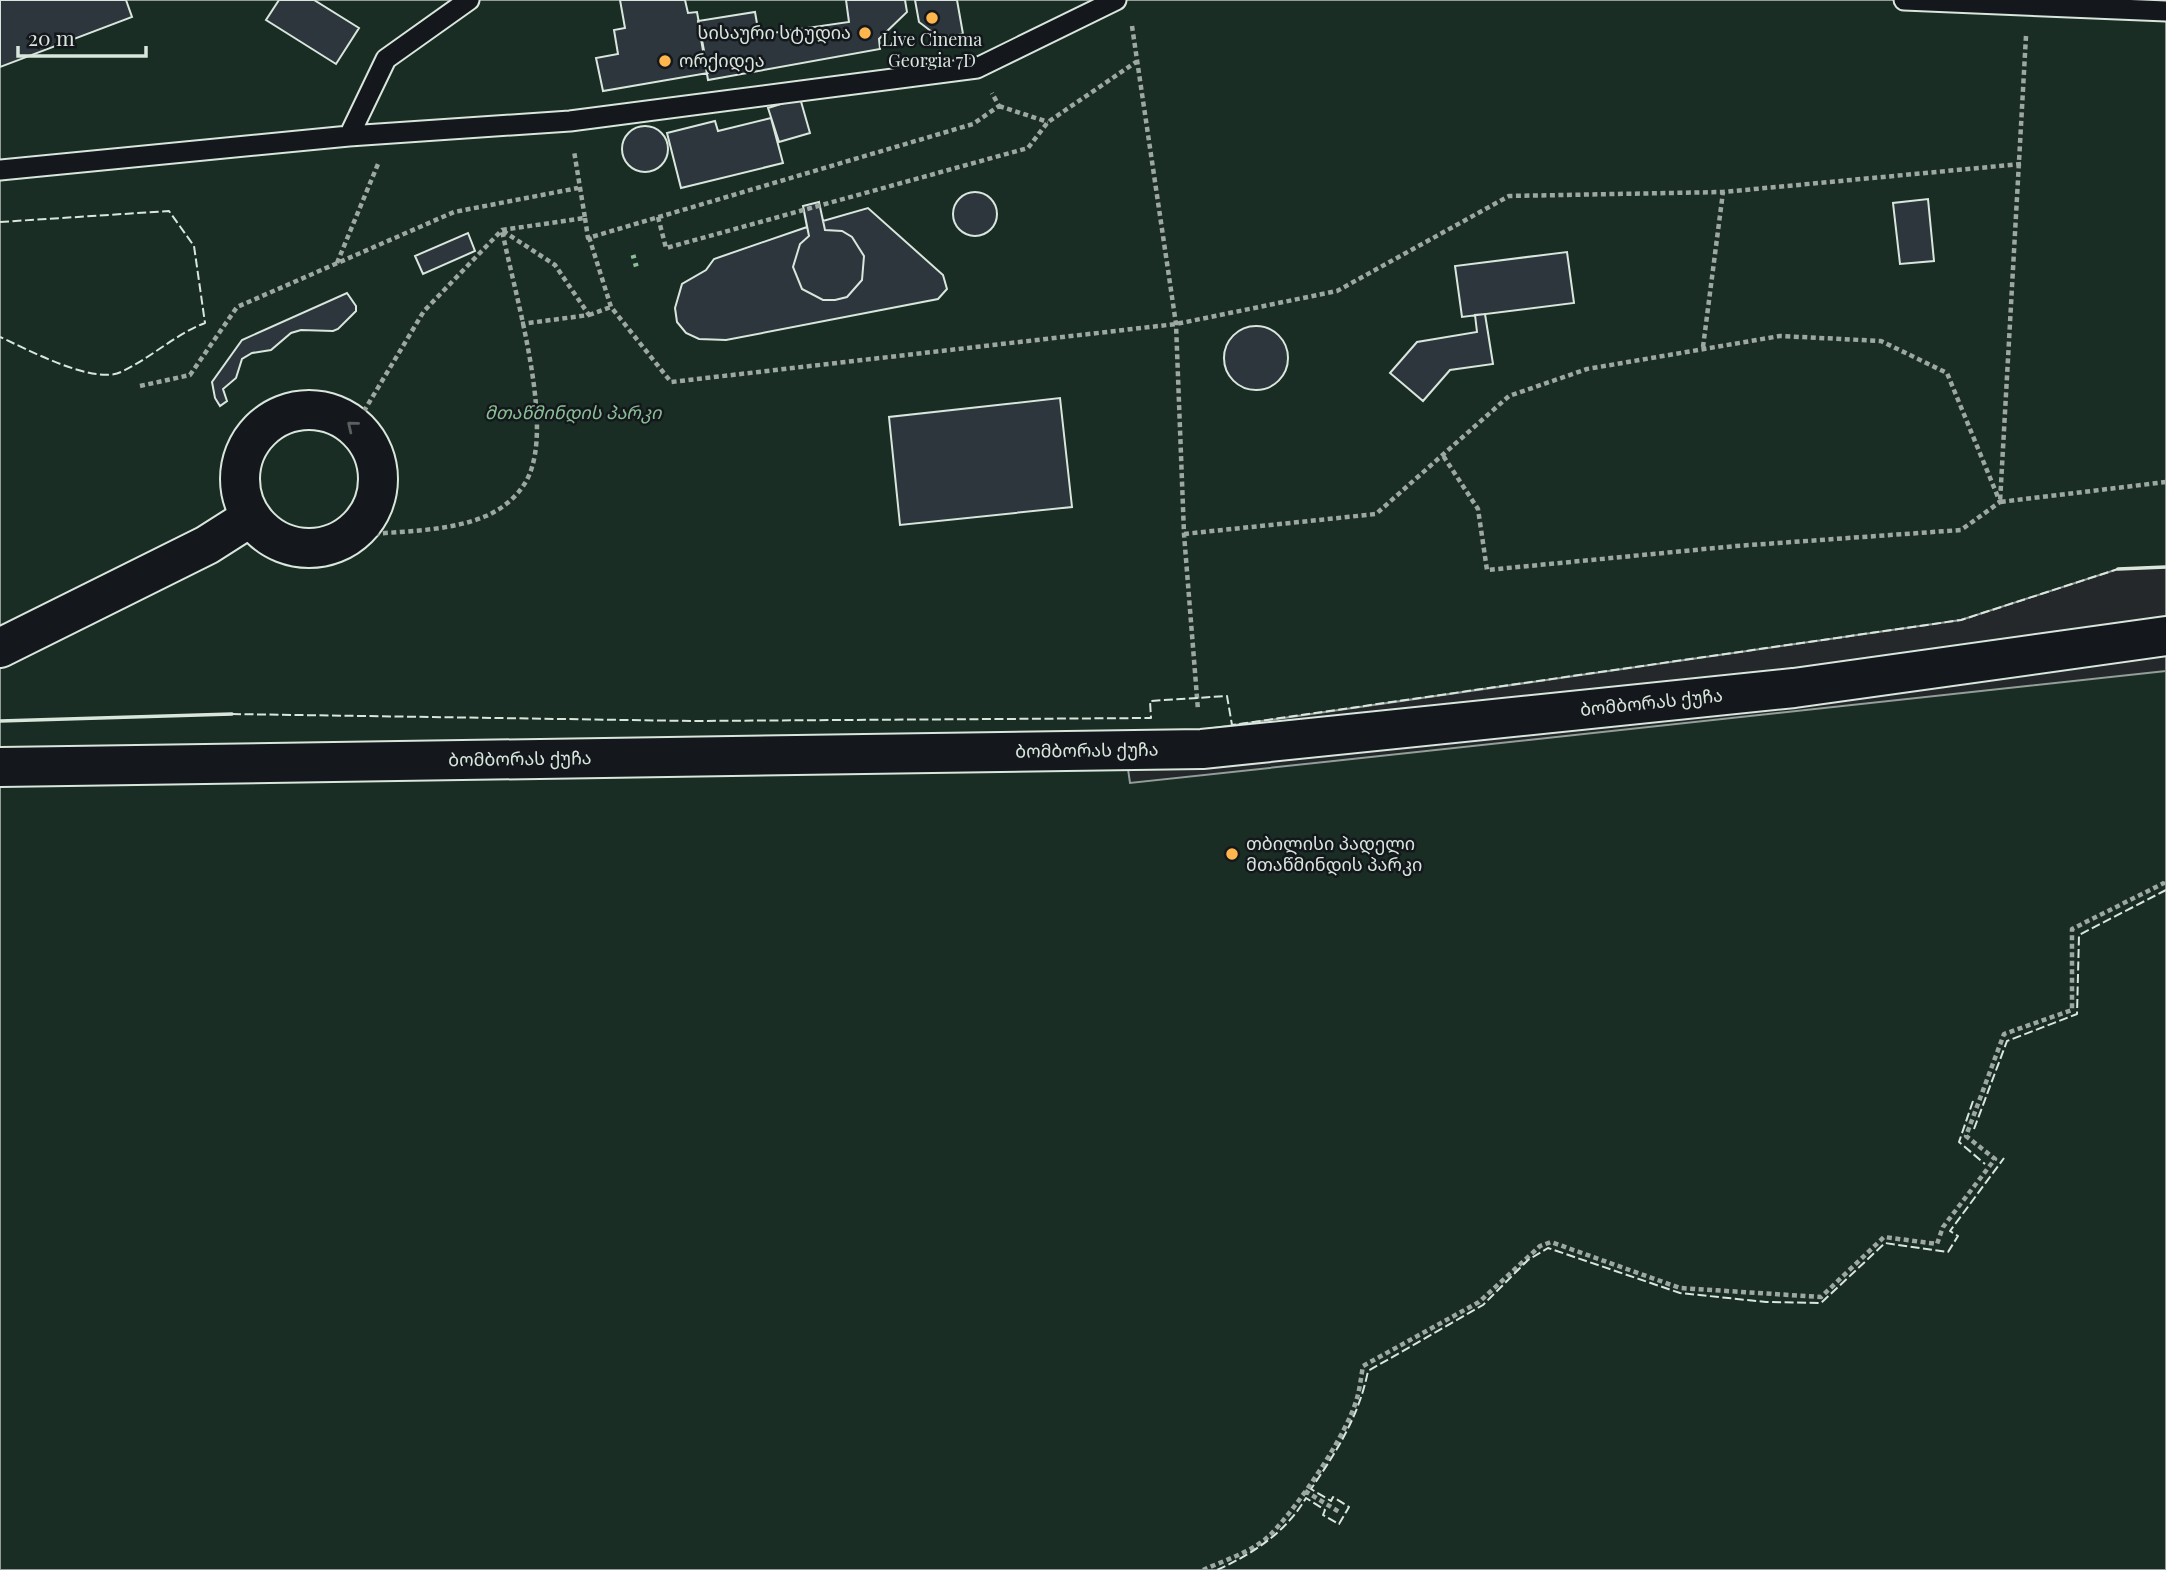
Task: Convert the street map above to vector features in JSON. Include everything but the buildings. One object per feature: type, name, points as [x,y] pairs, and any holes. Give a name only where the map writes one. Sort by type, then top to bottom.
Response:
[{"type":"street","points":[[304,410],[336,414],[355,426],[369,443],[377,462],[379,482],[375,503],[365,522],[349,536],[329,545],[307,549],[285,544],[266,534],[251,517],[242,497],[239,475],[244,453],[255,434],[272,420],[304,410]]},
{"type":"street","points":[[0,648],[207,545],[251,517]]},
{"type":"street","name":"ბომბორას ქუჩა","points":[[0,767],[1202,749],[1794,688],[2166,636]]},
{"type":"lane","points":[[349,136],[386,59],[469,0]]},
{"type":"lane","points":[[1904,0],[2166,11]]},
{"type":"lane","points":[[0,170],[349,136],[570,121],[977,68],[1123,6]]},
{"type":"path","points":[[1123,6],[1136,62],[1176,324],[1184,534],[1202,749]]},
{"type":"path","points":[[2000,502],[2021,164],[2027,6]]},
{"type":"path","points":[[658,217],[666,248],[1028,148],[1048,122],[1136,62]]},
{"type":"path","points":[[977,68],[999,106],[1048,122]]},
{"type":"path","points":[[589,237],[973,124],[999,106]]},
{"type":"path","points":[[570,121],[578,188],[589,237],[611,307],[671,382],[1176,324],[1337,291],[1509,196],[1723,192],[2021,164]]},
{"type":"path","points":[[336,263],[391,134]]},
{"type":"path","points":[[139,386],[190,375],[237,307],[454,212],[578,188]]},
{"type":"path","points":[[1703,347],[1723,192]]},
{"type":"path","points":[[355,426],[424,311],[502,230],[585,218]]},
{"type":"path","points":[[502,230],[555,265],[589,315]]},
{"type":"path","points":[[349,536],[447,525],[486,516],[513,500],[532,468],[536,443],[536,403],[502,230]]},
{"type":"path","points":[[521,324],[589,315],[611,307]]},
{"type":"path","points":[[1184,534],[1376,514],[1509,396],[1587,369],[1703,347],[1780,336],[1881,341],[1947,373],[2000,502]]},
{"type":"path","points":[[1442,454],[1478,509],[1487,570],[1736,546],[1961,530],[2000,502],[2166,482]]},
{"type":"path","points":[[1203,1570],[1247,1551],[1269,1536],[1305,1491],[1357,1400],[1363,1366],[1479,1302],[1540,1246],[1551,1242],[1680,1287],[1821,1297],[1884,1237],[1937,1244],[1943,1227],[1995,1158],[1966,1136],[2004,1034],[2072,1010],[2072,929],[2164,883],[2166,879]]},
{"type":"path","points":[[1305,1491],[1341,1513]]},
{"type":"green space","name":"მთაწმინდის პარკი","points":[[0,0],[2166,0],[2166,1570],[0,1570]]},
{"type":"shaded area","points":[[2166,567],[2166,671],[1130,783],[1124,741],[1961,620],[2118,569]]},
{"type":"hedge","points":[[633,255],[637,269]]},
{"type":"fence","points":[[0,222],[169,211],[194,246],[205,323],[121,372],[109,375],[94,374],[60,364],[0,337]]},
{"type":"fence","points":[[232,714],[693,721],[1151,718],[1150,701],[1227,696],[1232,725],[1961,620],[2118,569]]},
{"type":"fence","points":[[1974,1129],[2007,1041],[2077,1014],[2079,935],[2166,890]]},
{"type":"fence","points":[[1973,1101],[1959,1142],[1985,1164]]},
{"type":"fence","points":[[1217,1570],[1268,1541],[1288,1522],[1306,1498],[1325,1510],[1323,1515],[1339,1524],[1349,1507],[1333,1497],[1331,1501],[1311,1489],[1346,1433],[1359,1403],[1368,1371],[1483,1305],[1528,1260],[1548,1248],[1680,1293],[1766,1302],[1821,1303],[1885,1243],[1948,1252],[1958,1236],[1950,1231],[2004,1158]]},
{"type":"wall","points":[[2118,569],[2166,567]]},
{"type":"wall","points":[[0,721],[232,714]]},
{"type":"place","name":"Live Cinema Georgia 7D","points":[[932,18]]},
{"type":"place","name":"სისაური სტუდია","points":[[865,33]]},
{"type":"place","name":"ორქიდეა","points":[[665,61]]},
{"type":"place","name":"თბილისი პადელი მთაწმინდის პარკი","points":[[1232,854]]}]
